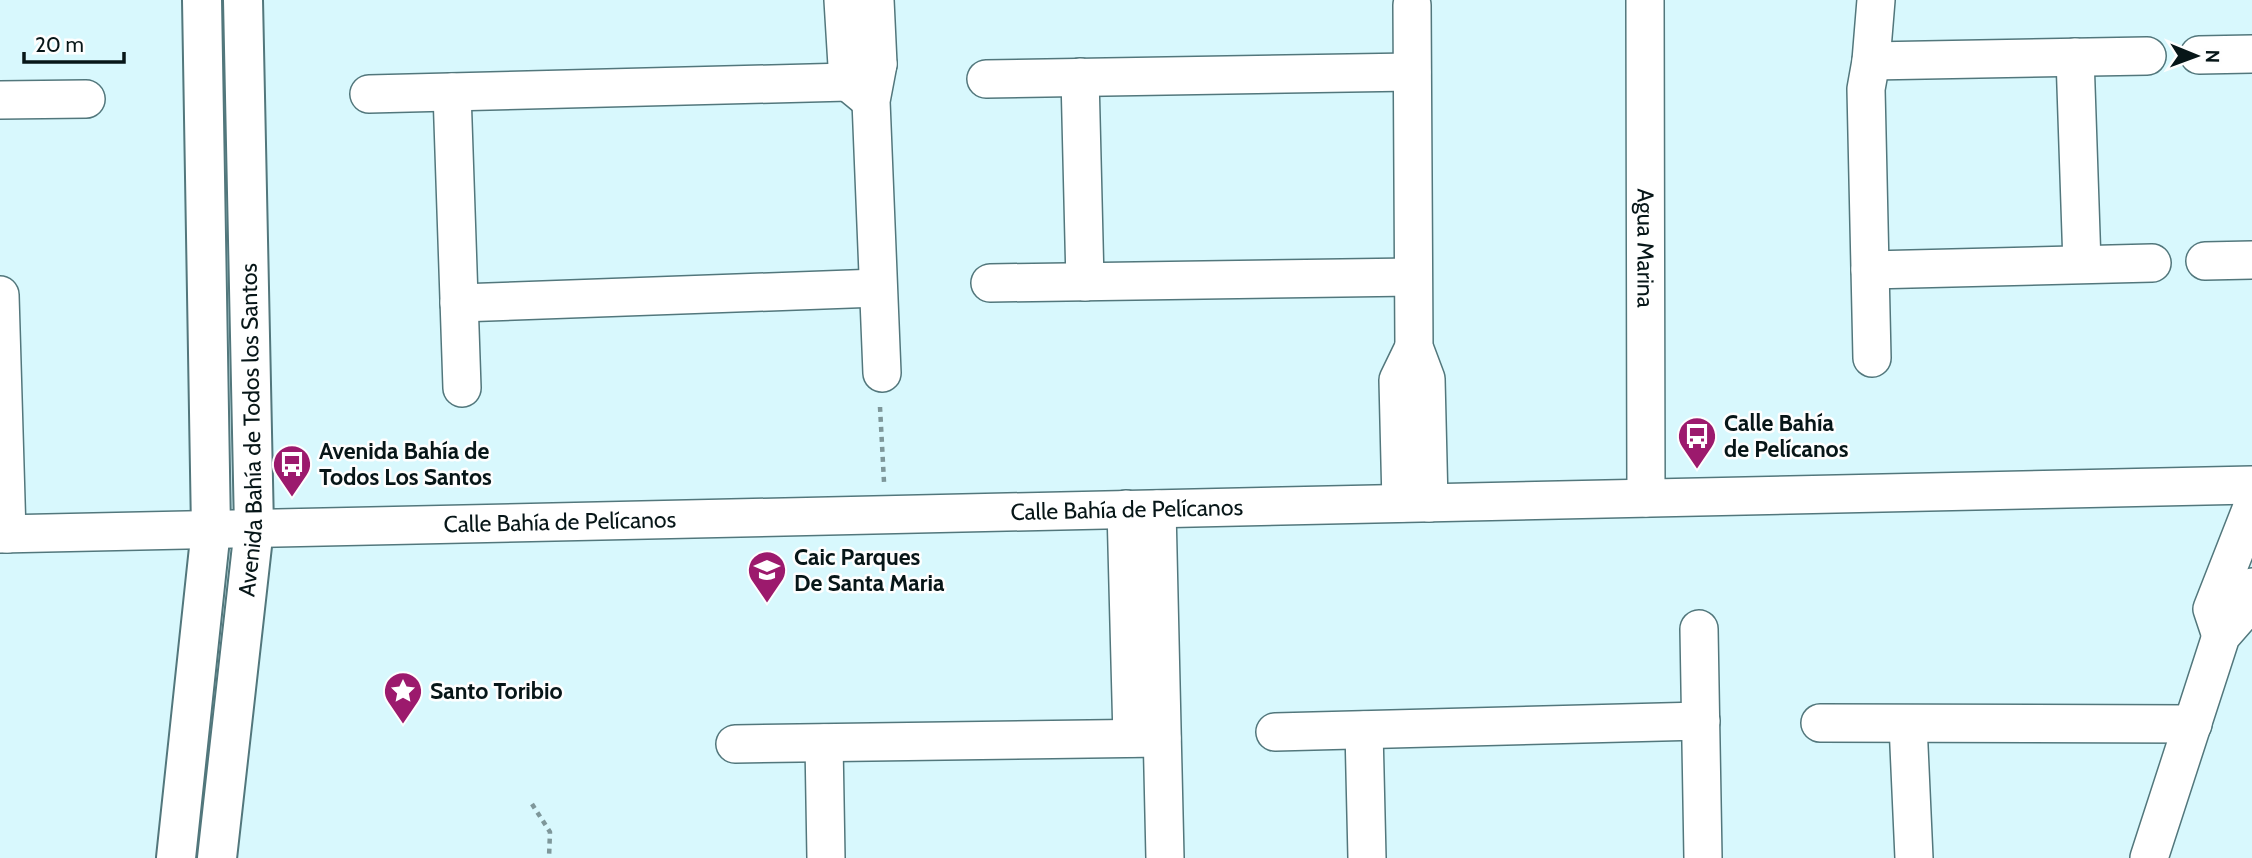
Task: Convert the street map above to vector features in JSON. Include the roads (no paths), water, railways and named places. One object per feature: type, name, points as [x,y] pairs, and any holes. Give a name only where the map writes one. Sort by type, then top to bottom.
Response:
[{"type":"street","name":"Avenida Bahía de Todos los Santos","points":[[176,858],[211,529],[202,0]]},
{"type":"street","name":"Avenida Bahía de Todos los Santos","points":[[217,858],[254,528],[243,0]]},
{"type":"street","points":[[843,0],[866,82]]},
{"type":"street","points":[[875,0],[866,82],[882,373]]},
{"type":"street","name":"Agua Marina","points":[[1645,0],[1646,498]]},
{"type":"street","points":[[1872,358],[1866,89],[1876,0]]},
{"type":"street","points":[[1412,5],[1414,347],[1398,380],[1415,503]]},
{"type":"street","points":[[2199,55],[2252,54]]},
{"type":"street","points":[[1871,61],[2147,56]]},
{"type":"street","points":[[2075,57],[2082,264]]},
{"type":"street","points":[[986,79],[1412,72]]},
{"type":"street","points":[[1080,77],[1085,282]]},
{"type":"street","points":[[369,94],[866,82]]},
{"type":"street","points":[[452,92],[462,388]]},
{"type":"street","points":[[0,100],[86,99]]},
{"type":"street","points":[[2205,261],[2252,260]]},
{"type":"street","points":[[1870,270],[2152,263]]},
{"type":"street","points":[[990,283],[1413,277]]},
{"type":"street","points":[[459,303],[878,288]]},
{"type":"street","points":[[0,295],[3,534]]},
{"type":"street","name":"Calle Bahía de Pelícanos","points":[[3,534],[2252,485]]},
{"type":"street","points":[[2221,636],[2212,609],[2252,507]]},
{"type":"street","points":[[1142,509],[1147,738],[1165,858]]},
{"type":"street","points":[[2148,858],[2221,636],[2242,612],[2252,587]]},
{"type":"street","points":[[1699,629],[1703,858]]},
{"type":"street","points":[[1275,732],[1701,721]]},
{"type":"street","points":[[1820,723],[2193,724]]},
{"type":"street","points":[[1908,724],[1914,858]]},
{"type":"street","points":[[1364,730],[1367,858]]},
{"type":"street","points":[[735,744],[1147,738]]},
{"type":"street","points":[[824,743],[826,858]]},
{"type":"place","name":"Calle Bahía de Pelícanos","points":[[1697,470]]},
{"type":"place","name":"Avenida Bahía de Todos Los Santos","points":[[292,498]]},
{"type":"place","name":"Caic Parques De Santa Maria","points":[[767,604]]},
{"type":"place","name":"Santo Toribio","points":[[403,725]]}]
